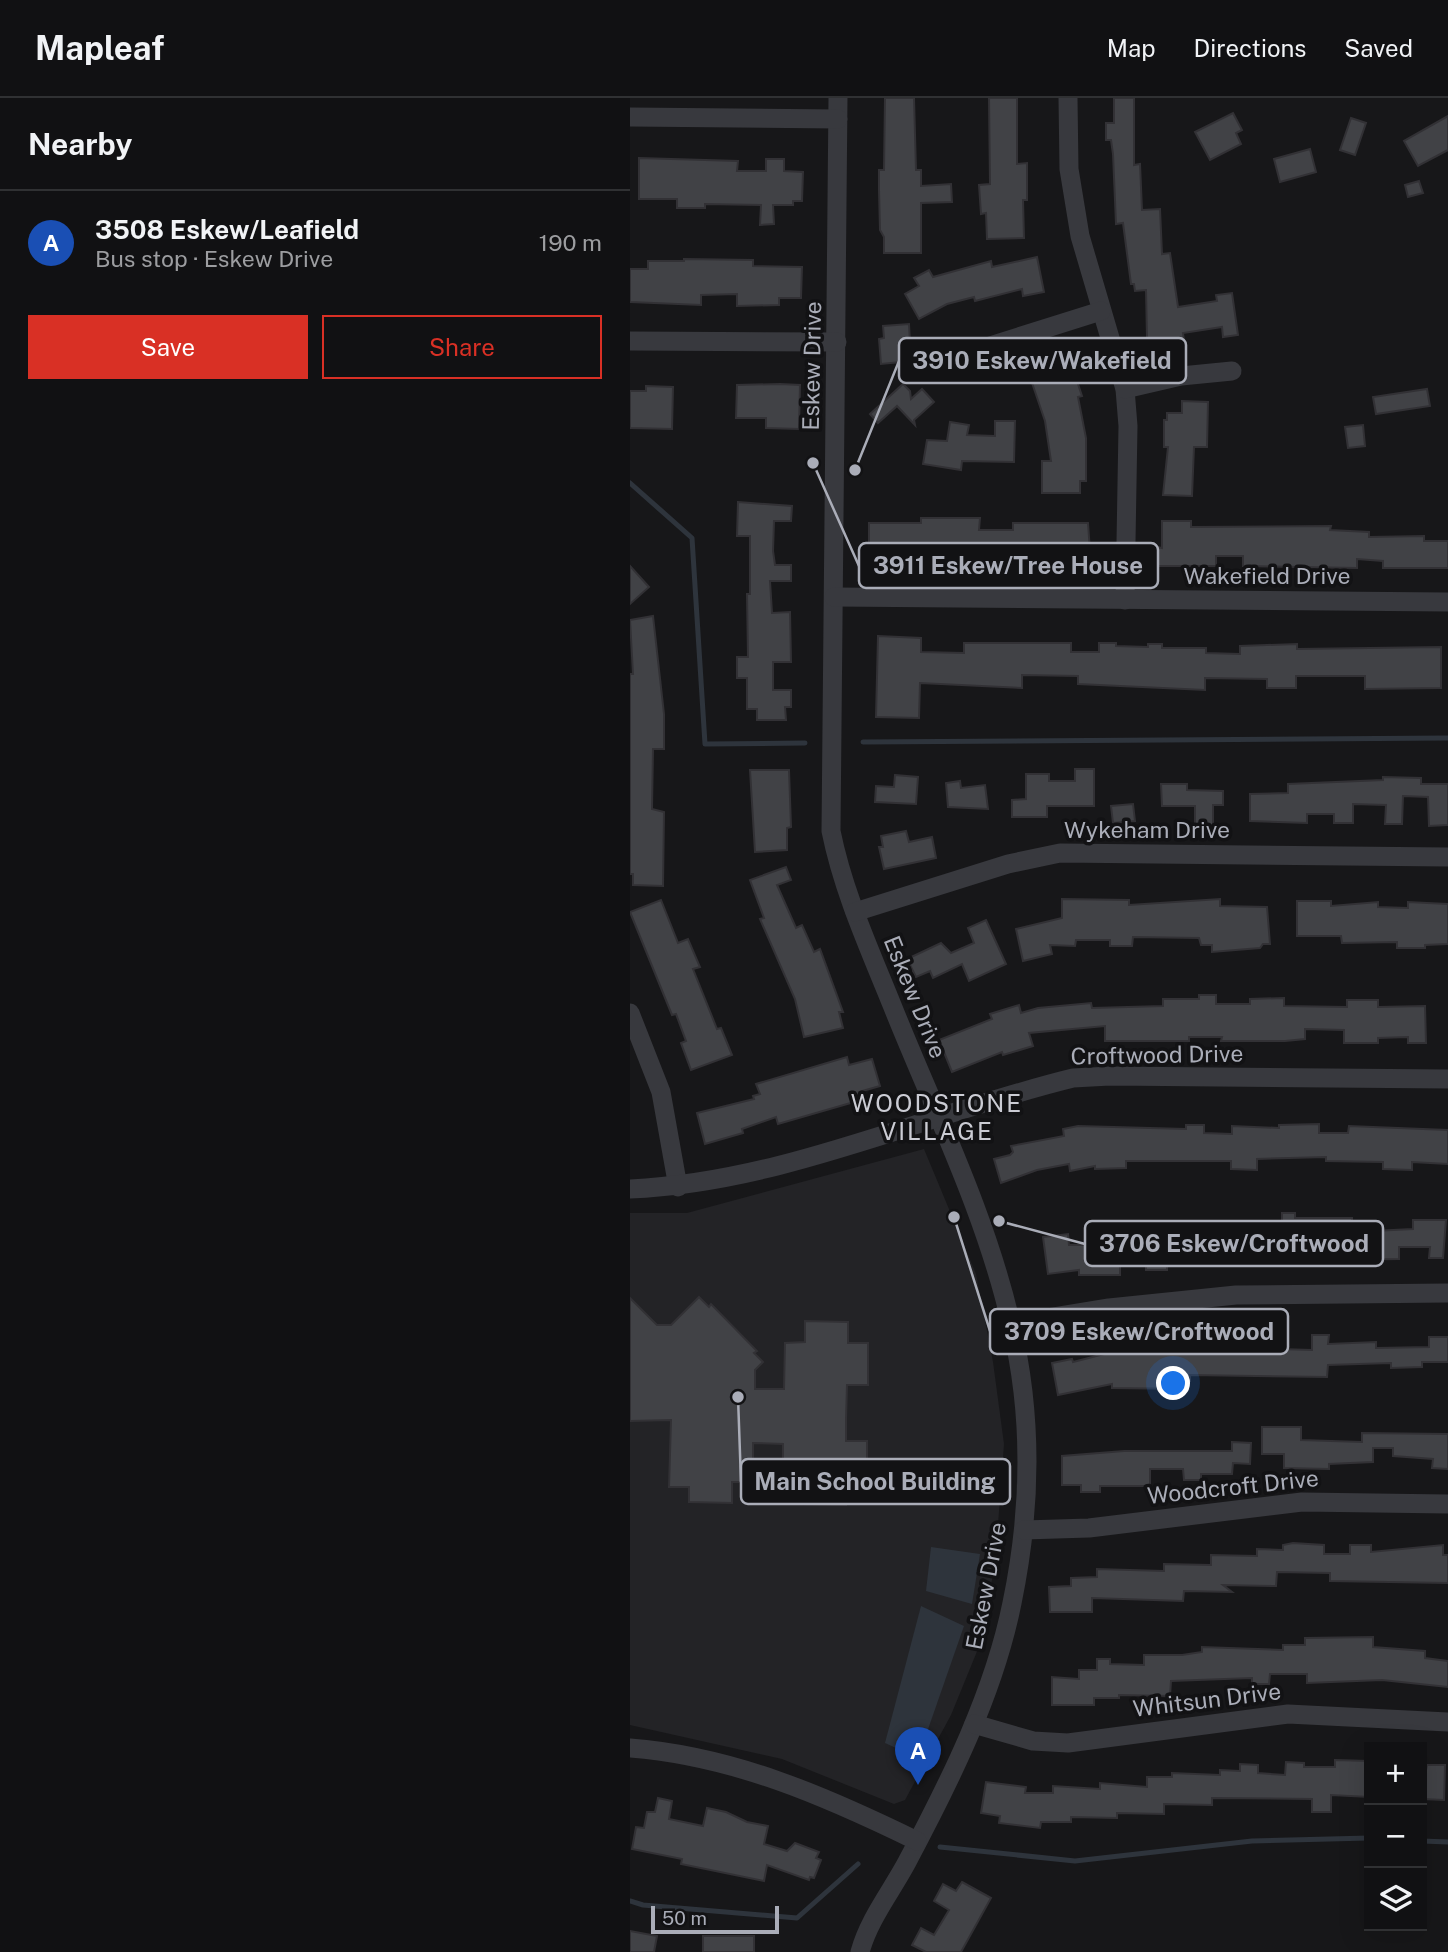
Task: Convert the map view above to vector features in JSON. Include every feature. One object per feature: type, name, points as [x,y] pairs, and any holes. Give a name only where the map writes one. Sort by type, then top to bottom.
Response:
[{"type":"street","name":"Eskew Drive","points":[[838,98],[831,831],[855,912],[982,1227],[1011,1324],[1027,1429],[1024,1530],[1012,1604],[996,1664],[974,1724],[917,1841],[876,1915],[860,1952]]},
{"type":"street","points":[[1068,98],[1071,182],[1080,236],[1125,389],[1128,426],[1125,600]]},
{"type":"street","points":[[630,117],[838,119]]},
{"type":"street","points":[[974,351],[1101,311]]},
{"type":"street","points":[[630,341],[837,342]]},
{"type":"street","points":[[1125,389],[1181,376],[1232,371]]},
{"type":"street","name":"Wakefield Drive","points":[[834,597],[1448,602]]},
{"type":"street","name":"Wykeham Drive","points":[[855,912],[1008,864],[1060,853],[1448,857]]},
{"type":"street","points":[[630,1013],[661,1092],[678,1187]]},
{"type":"street","name":"Croftwood Drive","points":[[630,1189],[678,1187],[753,1173],[1073,1078],[1448,1079]]},
{"type":"street","points":[[1011,1324],[1109,1308],[1236,1295],[1448,1293]]},
{"type":"street","name":"Woodcroft Drive","points":[[1024,1530],[1089,1528],[1302,1502],[1448,1504]]},
{"type":"street","name":"Whitsun Drive","points":[[974,1724],[1032,1741],[1068,1743],[1288,1714],[1448,1722]]},
{"type":"street","points":[[630,1748],[696,1757],[753,1771],[799,1787],[917,1841]]},
{"type":"shaded area","points":[[924,1149],[976,1274],[993,1362],[1004,1444],[995,1565],[978,1649],[951,1715],[905,1800],[894,1804],[782,1759],[630,1725],[630,1213],[687,1213]]},
{"type":"shaded area","points":[[931,1547],[980,1554],[972,1604],[926,1591]]},
{"type":"shaded area","points":[[921,1606],[964,1626],[918,1758],[885,1743]]},
{"type":"building","points":[[885,98],[914,98],[916,170],[921,170],[921,186],[951,184],[952,202],[921,203],[921,253],[884,253],[884,237],[880,230],[879,170],[884,170]]},
{"type":"building","points":[[989,98],[1017,98],[1017,164],[1027,163],[1027,200],[1023,200],[1024,238],[987,239],[986,213],[981,214],[979,185],[990,184]]},
{"type":"building","points":[[1114,98],[1134,98],[1134,165],[1140,164],[1142,210],[1160,209],[1162,254],[1170,253],[1178,307],[1217,301],[1216,295],[1232,293],[1238,335],[1223,337],[1222,327],[1183,333],[1184,341],[1147,338],[1146,290],[1135,291],[1134,284],[1131,284],[1123,223],[1116,224],[1113,154],[1111,140],[1106,140],[1106,123],[1114,123]]},
{"type":"building","points":[[1233,113],[1242,130],[1236,133],[1241,144],[1210,160],[1195,132]]},
{"type":"building","points":[[1448,116],[1448,150],[1418,166],[1404,141]]},
{"type":"building","points":[[1351,118],[1366,123],[1355,155],[1340,150]]},
{"type":"building","points":[[1310,149],[1316,172],[1280,182],[1274,159]]},
{"type":"building","points":[[639,158],[738,161],[737,171],[766,171],[766,159],[784,159],[784,171],[803,172],[802,201],[793,201],[793,205],[773,205],[774,224],[760,225],[761,205],[705,204],[705,208],[677,208],[677,199],[639,199]]},
{"type":"building","points":[[1419,181],[1423,193],[1408,197],[1405,185]]},
{"type":"building","points":[[1037,257],[1044,292],[1023,296],[1022,289],[975,301],[974,297],[947,304],[919,319],[905,294],[919,286],[914,278],[929,270],[933,277],[991,261],[992,267]]},
{"type":"building","points":[[753,260],[753,266],[802,267],[801,298],[779,298],[779,305],[737,306],[737,294],[701,295],[701,305],[630,302],[630,269],[648,269],[648,261]]},
{"type":"building","points":[[909,324],[911,361],[881,364],[879,339],[884,338],[883,326]]},
{"type":"building","points":[[1066,366],[1069,374],[1074,372],[1082,396],[1078,397],[1086,438],[1086,481],[1080,481],[1080,493],[1042,493],[1042,461],[1051,461],[1045,421],[1030,377]]},
{"type":"building","points":[[903,384],[910,391],[911,399],[922,389],[934,402],[914,420],[915,425],[897,406],[878,423],[870,414]]},
{"type":"building","points":[[737,385],[800,385],[799,429],[766,428],[766,418],[736,418]]},
{"type":"building","points":[[646,386],[673,387],[672,429],[630,428],[630,391],[646,391]]},
{"type":"building","points":[[1427,389],[1430,406],[1376,414],[1373,397]]},
{"type":"building","points":[[1182,401],[1208,402],[1207,447],[1194,447],[1192,496],[1163,495],[1168,447],[1164,447],[1164,420],[1167,420],[1167,413],[1182,413]]},
{"type":"building","points":[[995,421],[1015,421],[1014,462],[962,461],[961,470],[923,464],[927,440],[947,441],[950,422],[969,425],[967,435],[995,436]]},
{"type":"building","points":[[1363,425],[1365,446],[1348,448],[1345,427]]},
{"type":"building","points":[[738,502],[792,506],[791,521],[774,521],[773,551],[775,565],[791,565],[791,581],[770,581],[772,613],[790,612],[791,662],[773,662],[773,690],[791,690],[791,707],[785,707],[786,720],[757,720],[757,709],[747,709],[747,678],[737,678],[737,657],[748,657],[747,594],[750,594],[750,536],[737,536]]},
{"type":"building","points":[[921,518],[980,518],[979,530],[1013,530],[1013,523],[1088,523],[1091,565],[1057,565],[1057,554],[1030,554],[1030,565],[890,564],[887,553],[869,553],[869,523],[921,523]]},
{"type":"building","points":[[1162,521],[1191,521],[1191,527],[1331,526],[1330,530],[1369,532],[1369,537],[1424,536],[1424,541],[1448,541],[1448,568],[1383,568],[1383,561],[1357,559],[1357,568],[1243,566],[1243,556],[1216,556],[1216,566],[1157,566],[1157,547],[1162,548]]},
{"type":"building","points":[[630,566],[649,587],[630,604]]},
{"type":"building","points":[[653,616],[664,714],[664,749],[653,749],[652,809],[664,812],[663,886],[633,885],[633,874],[630,874],[630,674],[633,674],[630,620]]},
{"type":"building","points":[[878,636],[921,638],[921,652],[964,653],[964,643],[1071,643],[1071,652],[1099,652],[1099,643],[1148,647],[1148,644],[1162,644],[1162,648],[1206,648],[1206,653],[1240,654],[1240,646],[1267,645],[1297,644],[1297,649],[1441,647],[1441,688],[1365,689],[1365,676],[1296,676],[1296,688],[1267,688],[1267,679],[1205,678],[1205,690],[1078,684],[1078,676],[1022,675],[1022,688],[920,683],[919,718],[876,717]]},
{"type":"building","points":[[1075,769],[1094,769],[1094,806],[1047,806],[1047,817],[1012,817],[1012,800],[1026,799],[1026,774],[1049,774],[1049,781],[1075,781]]},
{"type":"building","points":[[750,770],[789,770],[791,827],[787,828],[787,850],[755,852]]},
{"type":"building","points":[[895,775],[918,777],[916,804],[875,802],[876,786],[894,787]]},
{"type":"building","points":[[1383,777],[1421,778],[1421,784],[1448,784],[1448,825],[1429,826],[1428,797],[1403,796],[1402,824],[1385,824],[1386,805],[1353,804],[1353,823],[1334,823],[1334,814],[1307,814],[1307,823],[1250,821],[1250,794],[1288,793],[1288,784],[1383,780]]},
{"type":"building","points":[[960,781],[961,788],[985,785],[988,809],[948,807],[946,783]]},
{"type":"building","points":[[1161,784],[1187,784],[1187,790],[1223,791],[1223,805],[1213,805],[1213,825],[1195,825],[1195,806],[1162,806]]},
{"type":"building","points":[[1133,804],[1135,821],[1113,823],[1111,806]]},
{"type":"building","points":[[906,831],[909,842],[932,837],[936,858],[884,869],[879,847],[883,847],[881,836]]},
{"type":"building","points":[[786,867],[791,880],[777,885],[796,928],[802,925],[814,952],[820,949],[843,1012],[839,1012],[843,1028],[804,1037],[795,999],[760,919],[764,918],[750,880]]},
{"type":"building","points":[[1062,899],[1129,900],[1129,905],[1220,899],[1220,906],[1267,907],[1270,944],[1263,944],[1260,948],[1212,952],[1212,945],[1201,945],[1199,938],[1133,937],[1132,946],[1110,946],[1110,940],[1076,940],[1075,946],[1050,945],[1052,954],[1023,961],[1016,929],[1062,918]]},
{"type":"building","points":[[661,900],[678,943],[688,939],[700,967],[693,969],[717,1029],[721,1028],[732,1055],[691,1070],[681,1043],[686,1041],[676,1014],[672,1015],[630,912]]},
{"type":"building","points":[[1297,901],[1331,901],[1331,906],[1378,902],[1378,907],[1408,908],[1408,902],[1448,904],[1448,944],[1425,945],[1425,948],[1397,948],[1397,942],[1342,943],[1341,936],[1297,936]]},
{"type":"building","points":[[986,920],[1006,964],[969,981],[962,964],[933,978],[930,971],[916,977],[907,959],[941,943],[951,953],[974,943],[968,928]]},
{"type":"building","points":[[1199,995],[1216,995],[1216,1004],[1250,1004],[1250,999],[1284,998],[1284,1006],[1347,1007],[1347,1000],[1378,1000],[1378,1007],[1425,1006],[1426,1043],[1408,1043],[1408,1037],[1378,1038],[1378,1043],[1344,1043],[1344,1030],[1305,1029],[1305,1039],[1285,1041],[1221,1041],[1222,1037],[1189,1037],[1189,1041],[1105,1041],[1105,1026],[1029,1033],[1033,1046],[1003,1055],[1002,1052],[952,1072],[939,1040],[992,1019],[990,1014],[1019,1005],[1021,1013],[1038,1008],[1091,1003],[1092,1008],[1163,1006],[1163,999],[1199,999]]},
{"type":"building","points":[[847,1057],[849,1065],[872,1059],[880,1086],[859,1092],[861,1100],[778,1124],[776,1117],[742,1129],[743,1133],[705,1144],[697,1113],[754,1099],[753,1096],[760,1094],[756,1084]]},
{"type":"building","points":[[1319,1124],[1319,1133],[1348,1133],[1349,1126],[1448,1130],[1448,1164],[1412,1162],[1412,1170],[1383,1169],[1383,1162],[1326,1161],[1326,1157],[1257,1159],[1257,1170],[1231,1169],[1231,1161],[1126,1161],[1126,1168],[1095,1169],[1095,1166],[1070,1171],[1069,1164],[1037,1170],[1001,1183],[994,1159],[1010,1155],[1013,1152],[1011,1146],[1064,1136],[1063,1129],[1078,1126],[1186,1129],[1186,1125],[1204,1125],[1204,1133],[1232,1134],[1232,1126],[1279,1128],[1279,1125]]},
{"type":"building","points":[[1282,1213],[1295,1213],[1295,1218],[1352,1218],[1352,1232],[1413,1229],[1413,1220],[1446,1220],[1443,1258],[1429,1258],[1430,1247],[1399,1247],[1399,1259],[1335,1260],[1335,1244],[1306,1244],[1306,1251],[1285,1251],[1266,1248],[1266,1242],[1212,1241],[1212,1253],[1189,1253],[1189,1264],[1167,1264],[1167,1270],[1146,1270],[1146,1259],[1120,1259],[1120,1275],[1079,1275],[1079,1270],[1048,1274],[1043,1237],[1068,1234],[1069,1245],[1095,1245],[1095,1240],[1126,1240],[1126,1233],[1141,1233],[1141,1223],[1218,1228],[1218,1225],[1266,1225],[1282,1223]]},
{"type":"building","points":[[699,1297],[709,1307],[711,1304],[757,1351],[754,1353],[763,1362],[755,1370],[755,1389],[784,1389],[785,1343],[805,1342],[805,1321],[848,1322],[848,1343],[868,1343],[868,1385],[847,1385],[846,1420],[846,1441],[867,1441],[867,1483],[846,1483],[846,1505],[803,1504],[803,1488],[783,1489],[783,1444],[753,1443],[753,1482],[732,1482],[732,1503],[689,1502],[689,1487],[669,1487],[671,1420],[630,1421],[630,1298],[657,1325],[671,1325]]},
{"type":"building","points":[[1312,1335],[1329,1335],[1328,1344],[1376,1342],[1376,1348],[1429,1347],[1429,1337],[1448,1337],[1448,1362],[1422,1362],[1422,1367],[1391,1368],[1391,1363],[1328,1365],[1327,1377],[1190,1375],[1190,1381],[1185,1381],[1185,1389],[1112,1388],[1112,1384],[1058,1395],[1052,1363],[1072,1359],[1073,1362],[1108,1353],[1172,1353],[1172,1346],[1196,1346],[1196,1343],[1218,1343],[1218,1349],[1263,1349],[1263,1339],[1279,1339],[1279,1349],[1312,1350]]},
{"type":"building","points":[[1262,1427],[1301,1427],[1301,1440],[1362,1442],[1362,1433],[1448,1434],[1448,1469],[1432,1468],[1433,1459],[1393,1456],[1393,1448],[1373,1448],[1373,1462],[1329,1464],[1329,1469],[1284,1468],[1284,1454],[1262,1454]]},
{"type":"building","points":[[1232,1442],[1251,1443],[1250,1464],[1233,1463],[1232,1474],[1201,1474],[1201,1480],[1184,1480],[1183,1469],[1150,1469],[1150,1486],[1100,1486],[1100,1492],[1081,1492],[1081,1485],[1062,1485],[1062,1456],[1124,1451],[1232,1451]]},
{"type":"building","points":[[1283,1545],[1324,1545],[1324,1554],[1350,1554],[1350,1545],[1371,1545],[1371,1552],[1443,1545],[1443,1555],[1448,1555],[1448,1583],[1330,1581],[1330,1573],[1277,1572],[1276,1586],[1223,1585],[1232,1592],[1184,1591],[1183,1601],[1092,1598],[1092,1612],[1050,1612],[1049,1587],[1071,1586],[1071,1578],[1097,1577],[1097,1569],[1164,1571],[1164,1564],[1211,1565],[1211,1555],[1257,1556],[1257,1549],[1283,1550]]},
{"type":"building","points":[[1373,1637],[1373,1647],[1425,1651],[1425,1658],[1448,1661],[1448,1687],[1382,1680],[1307,1683],[1307,1674],[1270,1674],[1269,1684],[1252,1684],[1252,1678],[1171,1681],[1170,1696],[1119,1695],[1119,1698],[1094,1698],[1094,1705],[1052,1705],[1052,1677],[1079,1679],[1079,1670],[1097,1670],[1097,1659],[1110,1659],[1110,1664],[1144,1665],[1144,1655],[1182,1655],[1202,1652],[1202,1647],[1283,1650],[1283,1645],[1305,1645],[1305,1638]]},
{"type":"building","points":[[1335,1760],[1364,1761],[1364,1797],[1331,1795],[1331,1812],[1312,1812],[1312,1799],[1212,1798],[1212,1805],[1164,1804],[1164,1814],[1117,1813],[1117,1818],[1071,1817],[1071,1822],[1041,1822],[1040,1828],[999,1823],[1000,1816],[981,1813],[986,1782],[1026,1787],[1025,1793],[1053,1793],[1053,1786],[1100,1789],[1100,1783],[1147,1787],[1147,1777],[1172,1777],[1172,1773],[1220,1775],[1220,1770],[1240,1771],[1240,1764],[1258,1765],[1258,1773],[1285,1775],[1286,1762],[1304,1763],[1304,1767],[1335,1767]]},
{"type":"building","points":[[1427,1765],[1445,1765],[1444,1800],[1427,1799]]},
{"type":"building","points":[[658,1798],[672,1801],[669,1819],[703,1826],[707,1808],[726,1812],[747,1822],[768,1826],[764,1844],[787,1851],[795,1843],[819,1852],[816,1858],[821,1860],[814,1878],[810,1877],[809,1880],[767,1865],[764,1881],[681,1864],[682,1859],[632,1849],[636,1827],[644,1828],[647,1812],[655,1812]]},
{"type":"building","points":[[962,1882],[991,1898],[961,1952],[926,1952],[912,1945],[921,1928],[934,1935],[949,1910],[934,1901],[943,1884],[956,1891]]},
{"type":"building","points":[[630,1931],[657,1936],[654,1952],[630,1952]]},
{"type":"building","points":[[703,1936],[754,1936],[754,1952],[703,1952]]},
{"type":"waterway","points":[[630,483],[692,538],[705,744],[805,743]]},
{"type":"waterway","points":[[863,742],[1448,738]]},
{"type":"waterway","points":[[940,1847],[1075,1861],[1252,1841],[1364,1838]]},
{"type":"waterway","points":[[1427,1841],[1448,1842]]},
{"type":"waterway","points":[[630,1901],[643,1905],[797,1918],[858,1864]]},
{"type":"place","name":"3911 Eskew/Tree House","points":[[813,463]]},
{"type":"place","name":"3910 Eskew/Wakefield","points":[[855,470]]},
{"type":"place","name":"3709 Eskew/Croftwood","points":[[954,1217]]},
{"type":"place","name":"3706 Eskew/Croftwood","points":[[999,1221]]},
{"type":"place","name":"Main School Building","points":[[738,1397]]},
{"type":"place","name":"3508 Eskew/Leafield","points":[[918,1785]]},
{"type":"district","name":"WOODSTONE VILLAGE","points":[[937,1118]]}]
